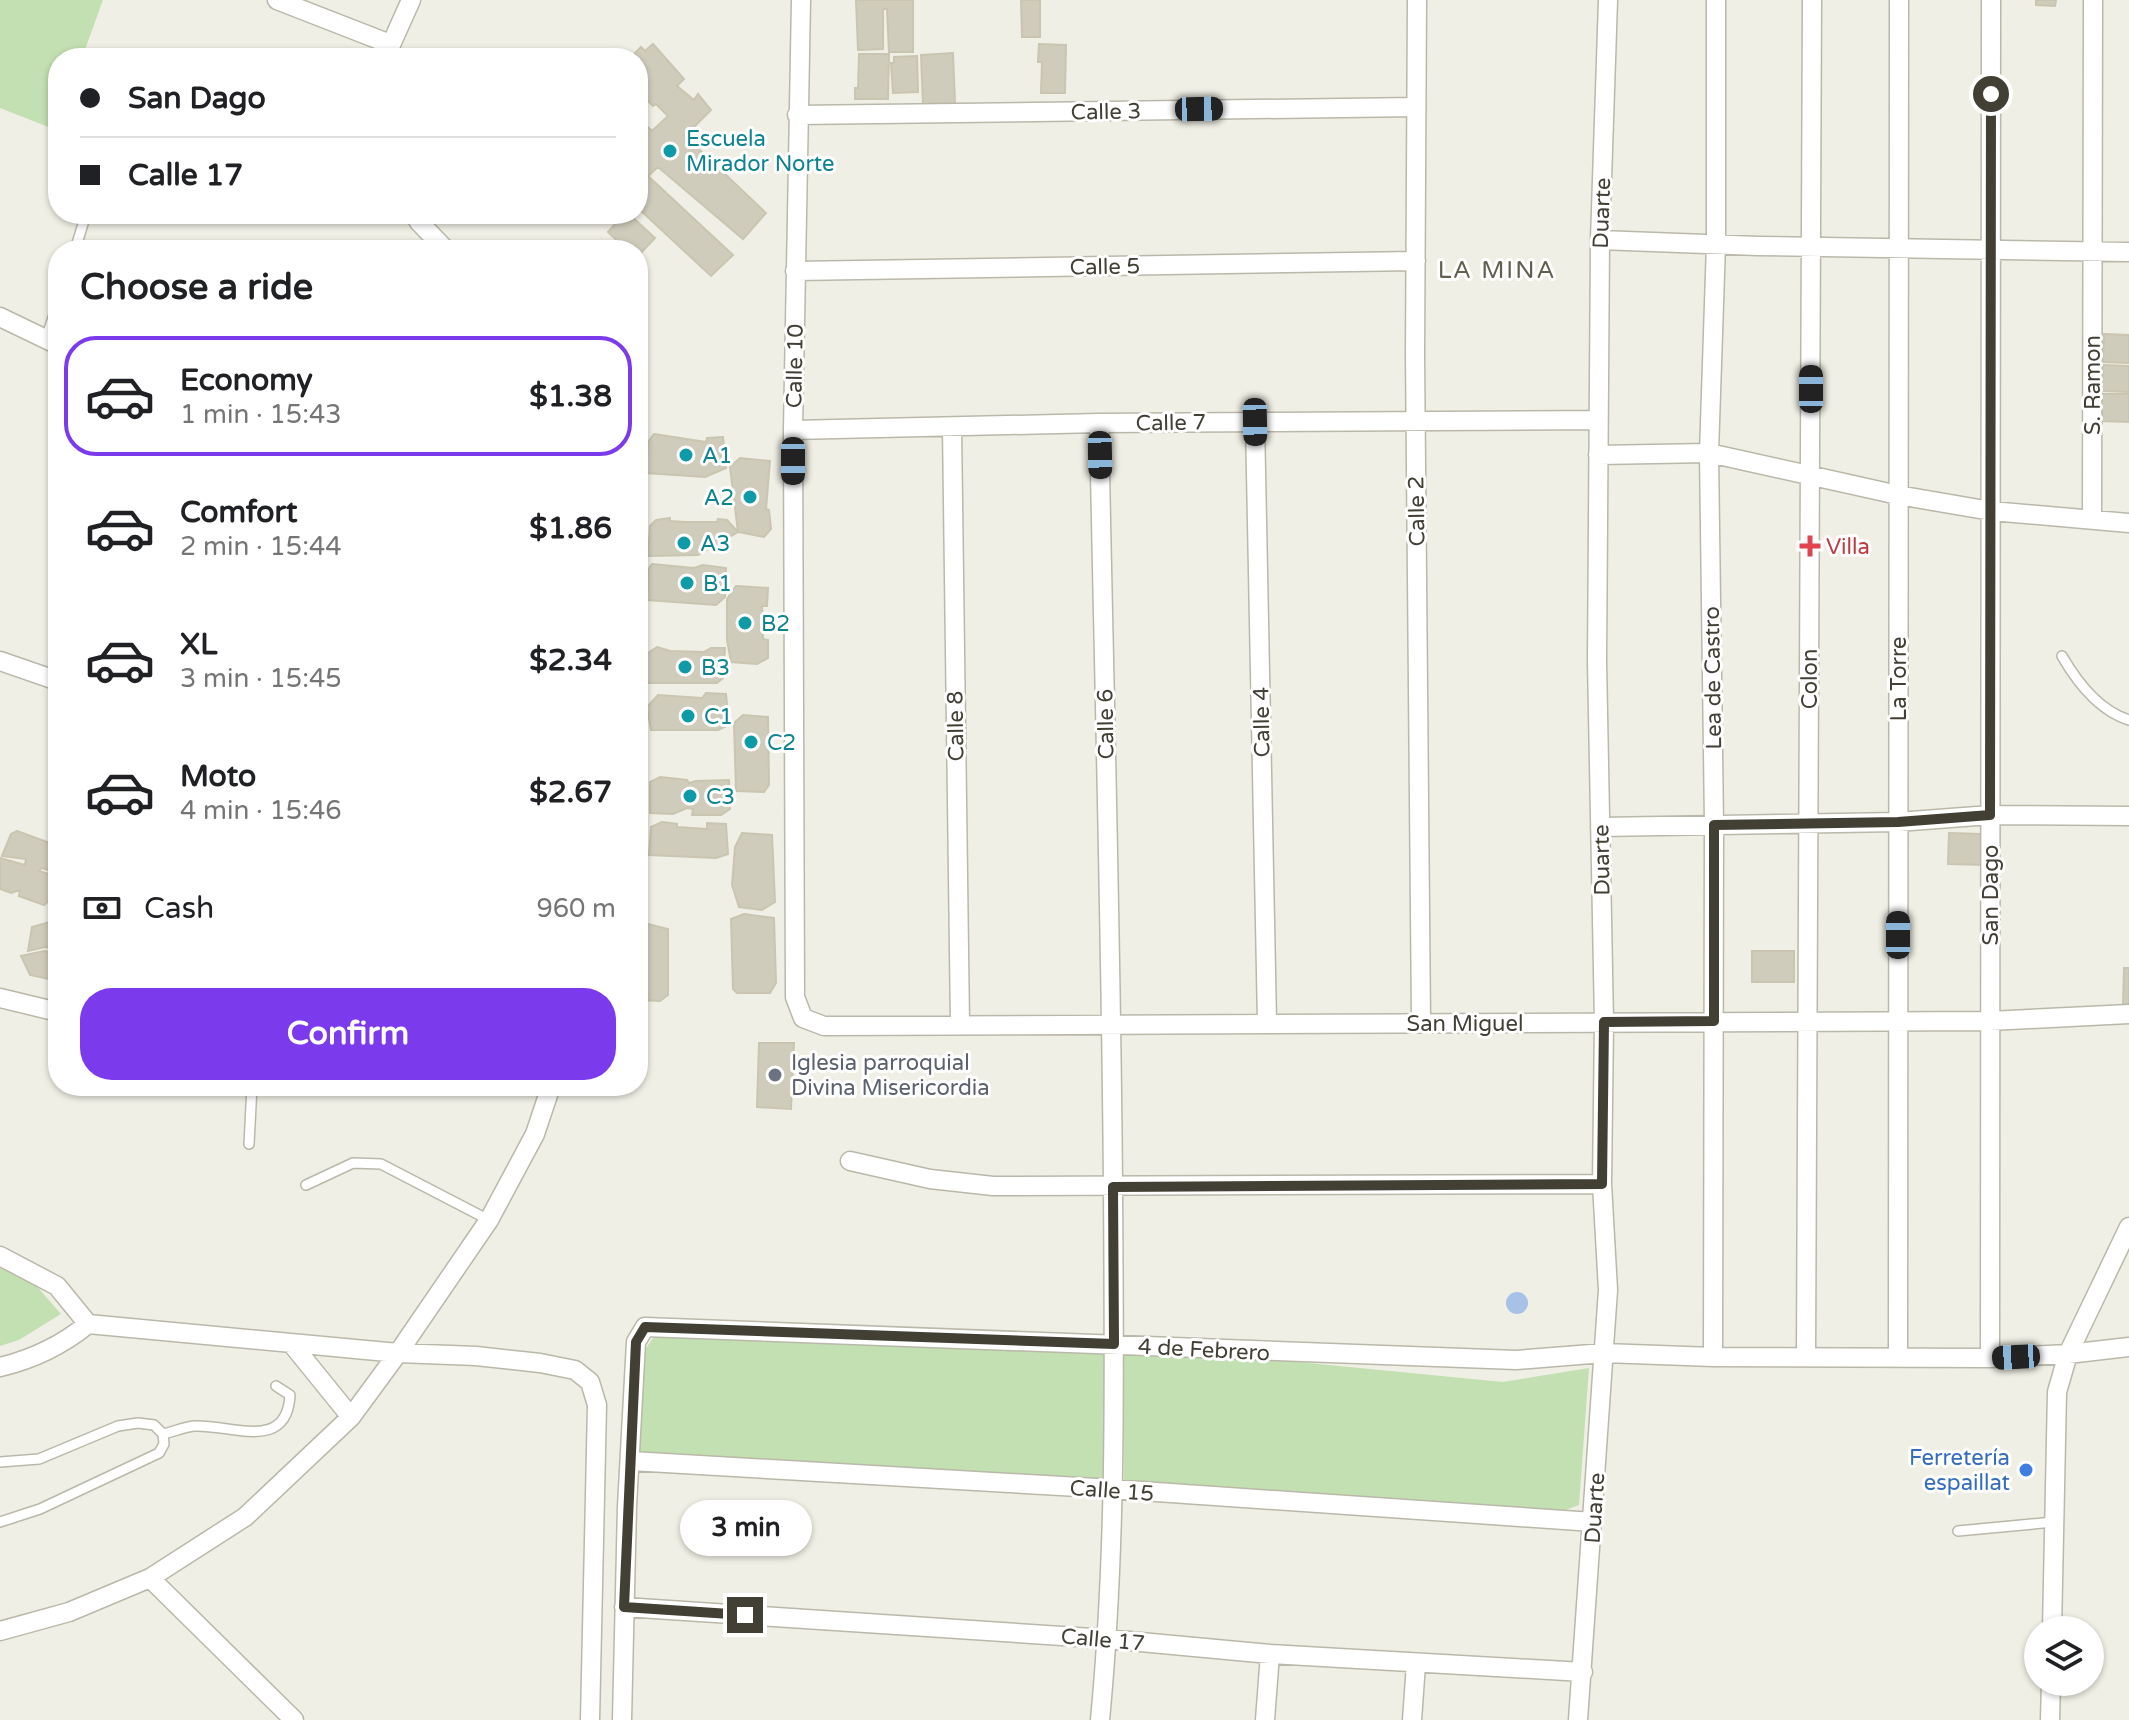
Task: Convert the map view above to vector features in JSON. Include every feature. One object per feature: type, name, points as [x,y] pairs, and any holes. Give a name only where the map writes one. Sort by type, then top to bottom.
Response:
[{"type":"street","points":[[277,0],[381,48]]},
{"type":"street","points":[[389,48],[411,0]]},
{"type":"street","name":"Calle 10","points":[[801,0],[793,430],[795,997],[803,1018]]},
{"type":"street","name":"Calle 2","points":[[1417,0],[1415,419],[1421,1023]]},
{"type":"street","name":"Duarte","points":[[1578,1720],[1608,1290],[1602,1184],[1604,1022],[1597,661],[1600,240],[1608,0]]},
{"type":"street","name":"Lea de Castro","points":[[1713,1357],[1714,825],[1709,453],[1716,244],[1716,0]]},
{"type":"street","name":"Colon","points":[[1806,1357],[1812,0]]},
{"type":"street","name":"La Torre","points":[[1898,1358],[1899,0]]},
{"type":"street","name":"San Dago","points":[[1990,1358],[1991,0]]},
{"type":"street","name":"S. Ramon","points":[[2092,519],[2093,0]]},
{"type":"street","name":"Calle 3","points":[[797,115],[1416,107]]},
{"type":"street","points":[[421,224],[436,240]]},
{"type":"street","points":[[1600,240],[2129,252]]},
{"type":"street","name":"Calle 5","points":[[795,271],[1416,261]]},
{"type":"street","points":[[0,317],[48,340]]},
{"type":"street","name":"Calle 7","points":[[793,430],[1415,419],[1598,420]]},
{"type":"street","name":"Calle 4","points":[[1255,422],[1267,1023]]},
{"type":"street","name":"Calle 6","points":[[1099,423],[1114,1344],[1108,1639],[1100,1720]]},
{"type":"street","name":"Calle 8","points":[[952,427],[960,1025]]},
{"type":"street","points":[[1598,455],[1709,453],[1898,495],[1991,511],[2129,523]]},
{"type":"street","points":[[0,661],[48,678]]},
{"type":"street","points":[[1600,827],[1898,822],[1990,815],[2129,816]]},
{"type":"street","points":[[0,998],[48,1010]]},
{"type":"street","name":"San Miguel","points":[[803,1018],[824,1026],[1990,1021],[2129,1014]]},
{"type":"street","points":[[0,1631],[69,1612],[150,1578],[245,1517],[351,1417],[489,1220],[535,1134],[548,1096]]},
{"type":"street","points":[[850,1161],[930,1179],[993,1186],[1602,1184]]},
{"type":"street","points":[[2052,1616],[2057,1392],[2068,1354],[2129,1227]]},
{"type":"street","points":[[0,1256],[57,1286],[88,1324],[398,1353],[476,1356],[575,1370],[590,1382],[597,1405],[590,1720]]},
{"type":"street","points":[[0,1367],[29,1360],[68,1341],[88,1324]]},
{"type":"street","name":"4 de Febrero","points":[[631,1461],[636,1342],[645,1327],[1516,1360],[1604,1353],[1713,1357],[1990,1358],[2129,1347]]},
{"type":"street","points":[[291,1343],[351,1417]]},
{"type":"street","points":[[622,1720],[631,1461]]},
{"type":"street","name":"Calle 15","points":[[631,1461],[1113,1489],[1593,1522]]},
{"type":"street","points":[[150,1578],[294,1720]]},
{"type":"street","name":"Calle 17","points":[[624,1607],[1108,1639],[1416,1664],[1583,1672]]},
{"type":"street","points":[[1265,1720],[1270,1654]]},
{"type":"street","points":[[1412,1720],[1416,1664]]},
{"type":"street","points":[[2050,1720],[2051,1696]]},
{"type":"lane","points":[[2062,656],[2089,694],[2118,716],[2129,720]]},
{"type":"lane","points":[[249,1144],[251,1096]]},
{"type":"lane","points":[[306,1185],[353,1163],[381,1164],[489,1220]]},
{"type":"lane","points":[[163,1434],[193,1426],[256,1432],[276,1427],[289,1412],[290,1395],[276,1386]]},
{"type":"lane","points":[[0,1462],[39,1459],[118,1426],[138,1423],[154,1425],[163,1434],[164,1444],[159,1453],[40,1509],[0,1522]]},
{"type":"lane","points":[[1958,1531],[2054,1522]]},
{"type":"green space","points":[[0,0],[103,0],[86,48],[48,48],[48,127],[0,108]]},
{"type":"green space","points":[[0,1267],[33,1282],[61,1314],[19,1340],[0,1346]]},
{"type":"green space","points":[[660,1328],[1115,1351],[1113,1489],[638,1462],[635,1364]]},
{"type":"green space","points":[[1124,1345],[1503,1382],[1589,1368],[1579,1505],[1542,1519],[1124,1491]]},
{"type":"water","points":[[1517,1292],[1525,1295],[1528,1303],[1525,1311],[1517,1314],[1509,1311],[1506,1303],[1509,1295]]},
{"type":"building","points":[[856,0],[913,0],[913,52],[889,52],[887,9],[883,9],[883,49],[858,50]]},
{"type":"building","points":[[1021,0],[1040,0],[1040,37],[1022,37]]},
{"type":"building","points":[[2036,0],[2056,0],[2055,6],[2036,5]]},
{"type":"building","name":"Escuela Mirador Norte","points":[[653,44],[684,79],[677,86],[694,100],[698,94],[711,110],[685,136],[766,213],[743,239],[658,167],[648,176],[648,127],[652,131],[668,116],[648,101],[648,48]]},
{"type":"building","points":[[1039,44],[1066,45],[1065,93],[1041,93]]},
{"type":"building","points":[[953,53],[955,103],[923,104],[921,55]]},
{"type":"building","points":[[859,54],[889,54],[888,99],[855,99]]},
{"type":"building","points":[[917,56],[918,92],[893,93],[891,63],[894,63],[894,57]]},
{"type":"building","name":"Escuela Mirador Norte","points":[[648,176],[733,255],[711,276],[648,217]]},
{"type":"building","points":[[615,224],[640,224],[655,238],[648,245],[648,240],[616,240],[608,232]]},
{"type":"building","points":[[2104,334],[2129,335],[2129,363],[2103,362]]},
{"type":"building","points":[[2103,365],[2129,366],[2129,392],[2102,391]]},
{"type":"building","points":[[2102,394],[2129,394],[2129,422],[2101,421]]},
{"type":"building","name":"A1","points":[[654,434],[706,442],[707,438],[723,437],[726,468],[705,477],[648,473],[648,442]]},
{"type":"building","name":"A2","points":[[740,458],[770,461],[766,509],[769,510],[771,529],[764,537],[738,532],[730,467]]},
{"type":"building","name":"A3","points":[[670,518],[670,521],[685,522],[727,520],[738,532],[698,555],[648,556],[650,526],[656,520]]},
{"type":"building","name":"B1","points":[[652,564],[726,568],[725,597],[716,605],[648,600],[649,568]]},
{"type":"building","name":"B2","points":[[736,586],[768,588],[767,606],[762,606],[763,639],[768,640],[768,658],[757,664],[731,662],[727,640],[727,599]]},
{"type":"building","name":"B3","points":[[657,647],[670,651],[704,652],[711,648],[725,648],[723,678],[717,683],[648,683],[648,653]]},
{"type":"building","name":"C1","points":[[706,693],[726,694],[729,725],[718,730],[651,730],[648,706],[658,695],[702,698]]},
{"type":"building","name":"C2","points":[[743,715],[768,717],[769,785],[764,792],[736,791],[734,723]]},
{"type":"building","name":"C3","points":[[660,777],[687,780],[689,783],[729,780],[730,809],[721,815],[692,815],[693,809],[687,808],[673,814],[650,813],[650,782]]},
{"type":"building","points":[[662,822],[677,824],[677,827],[707,829],[707,823],[726,824],[728,854],[716,858],[649,855],[651,827]]},
{"type":"building","points":[[17,831],[48,842],[48,870],[42,868],[39,871],[48,874],[48,901],[44,905],[19,896],[20,890],[11,893],[0,889],[0,858],[25,865],[26,859],[2,856],[11,834]]},
{"type":"building","points":[[742,833],[772,835],[775,902],[762,910],[739,907],[732,885],[735,847]]},
{"type":"building","points":[[1949,833],[1981,834],[1986,841],[1986,865],[1948,864]]},
{"type":"building","points":[[744,914],[774,918],[776,983],[770,993],[737,993],[733,989],[731,919]]},
{"type":"building","points":[[48,922],[48,947],[28,951],[32,927]]},
{"type":"building","points":[[648,924],[668,929],[668,995],[660,1001],[648,1000]]},
{"type":"building","points":[[1752,951],[1794,951],[1794,982],[1752,982]]},
{"type":"building","points":[[48,952],[48,979],[30,975],[21,956]]},
{"type":"building","points":[[2124,968],[2129,968],[2129,1008],[2123,1008]]},
{"type":"building","name":"Iglesia parroquial Divina Misericordia","points":[[759,1043],[794,1043],[791,1109],[757,1107]]},
{"type":"place","name":"Escuela Mirador Norte","points":[[670,151]]},
{"type":"place","name":"A1","points":[[686,455]]},
{"type":"place","name":"A2","points":[[750,497]]},
{"type":"place","name":"A3","points":[[684,543]]},
{"type":"place","name":"Villa","points":[[1810,546]]},
{"type":"place","name":"B1","points":[[687,583]]},
{"type":"place","name":"B2","points":[[745,623]]},
{"type":"place","name":"B3","points":[[685,667]]},
{"type":"place","name":"C1","points":[[688,716]]},
{"type":"place","name":"C2","points":[[751,742]]},
{"type":"place","name":"C3","points":[[690,796]]},
{"type":"place","name":"Iglesia parroquial Divina Misericordia","points":[[775,1075]]},
{"type":"place","name":"Ferretería espaillat","points":[[2026,1470]]},
{"type":"district","name":"LA MINA","points":[[1497,270]]},
{"type":"route","points":[[745,1615],[624,1607],[636,1342],[645,1327],[1114,1344],[1113,1187],[1602,1184],[1604,1022],[1714,1021],[1714,825],[1898,822],[1990,815],[1991,94]]}]
